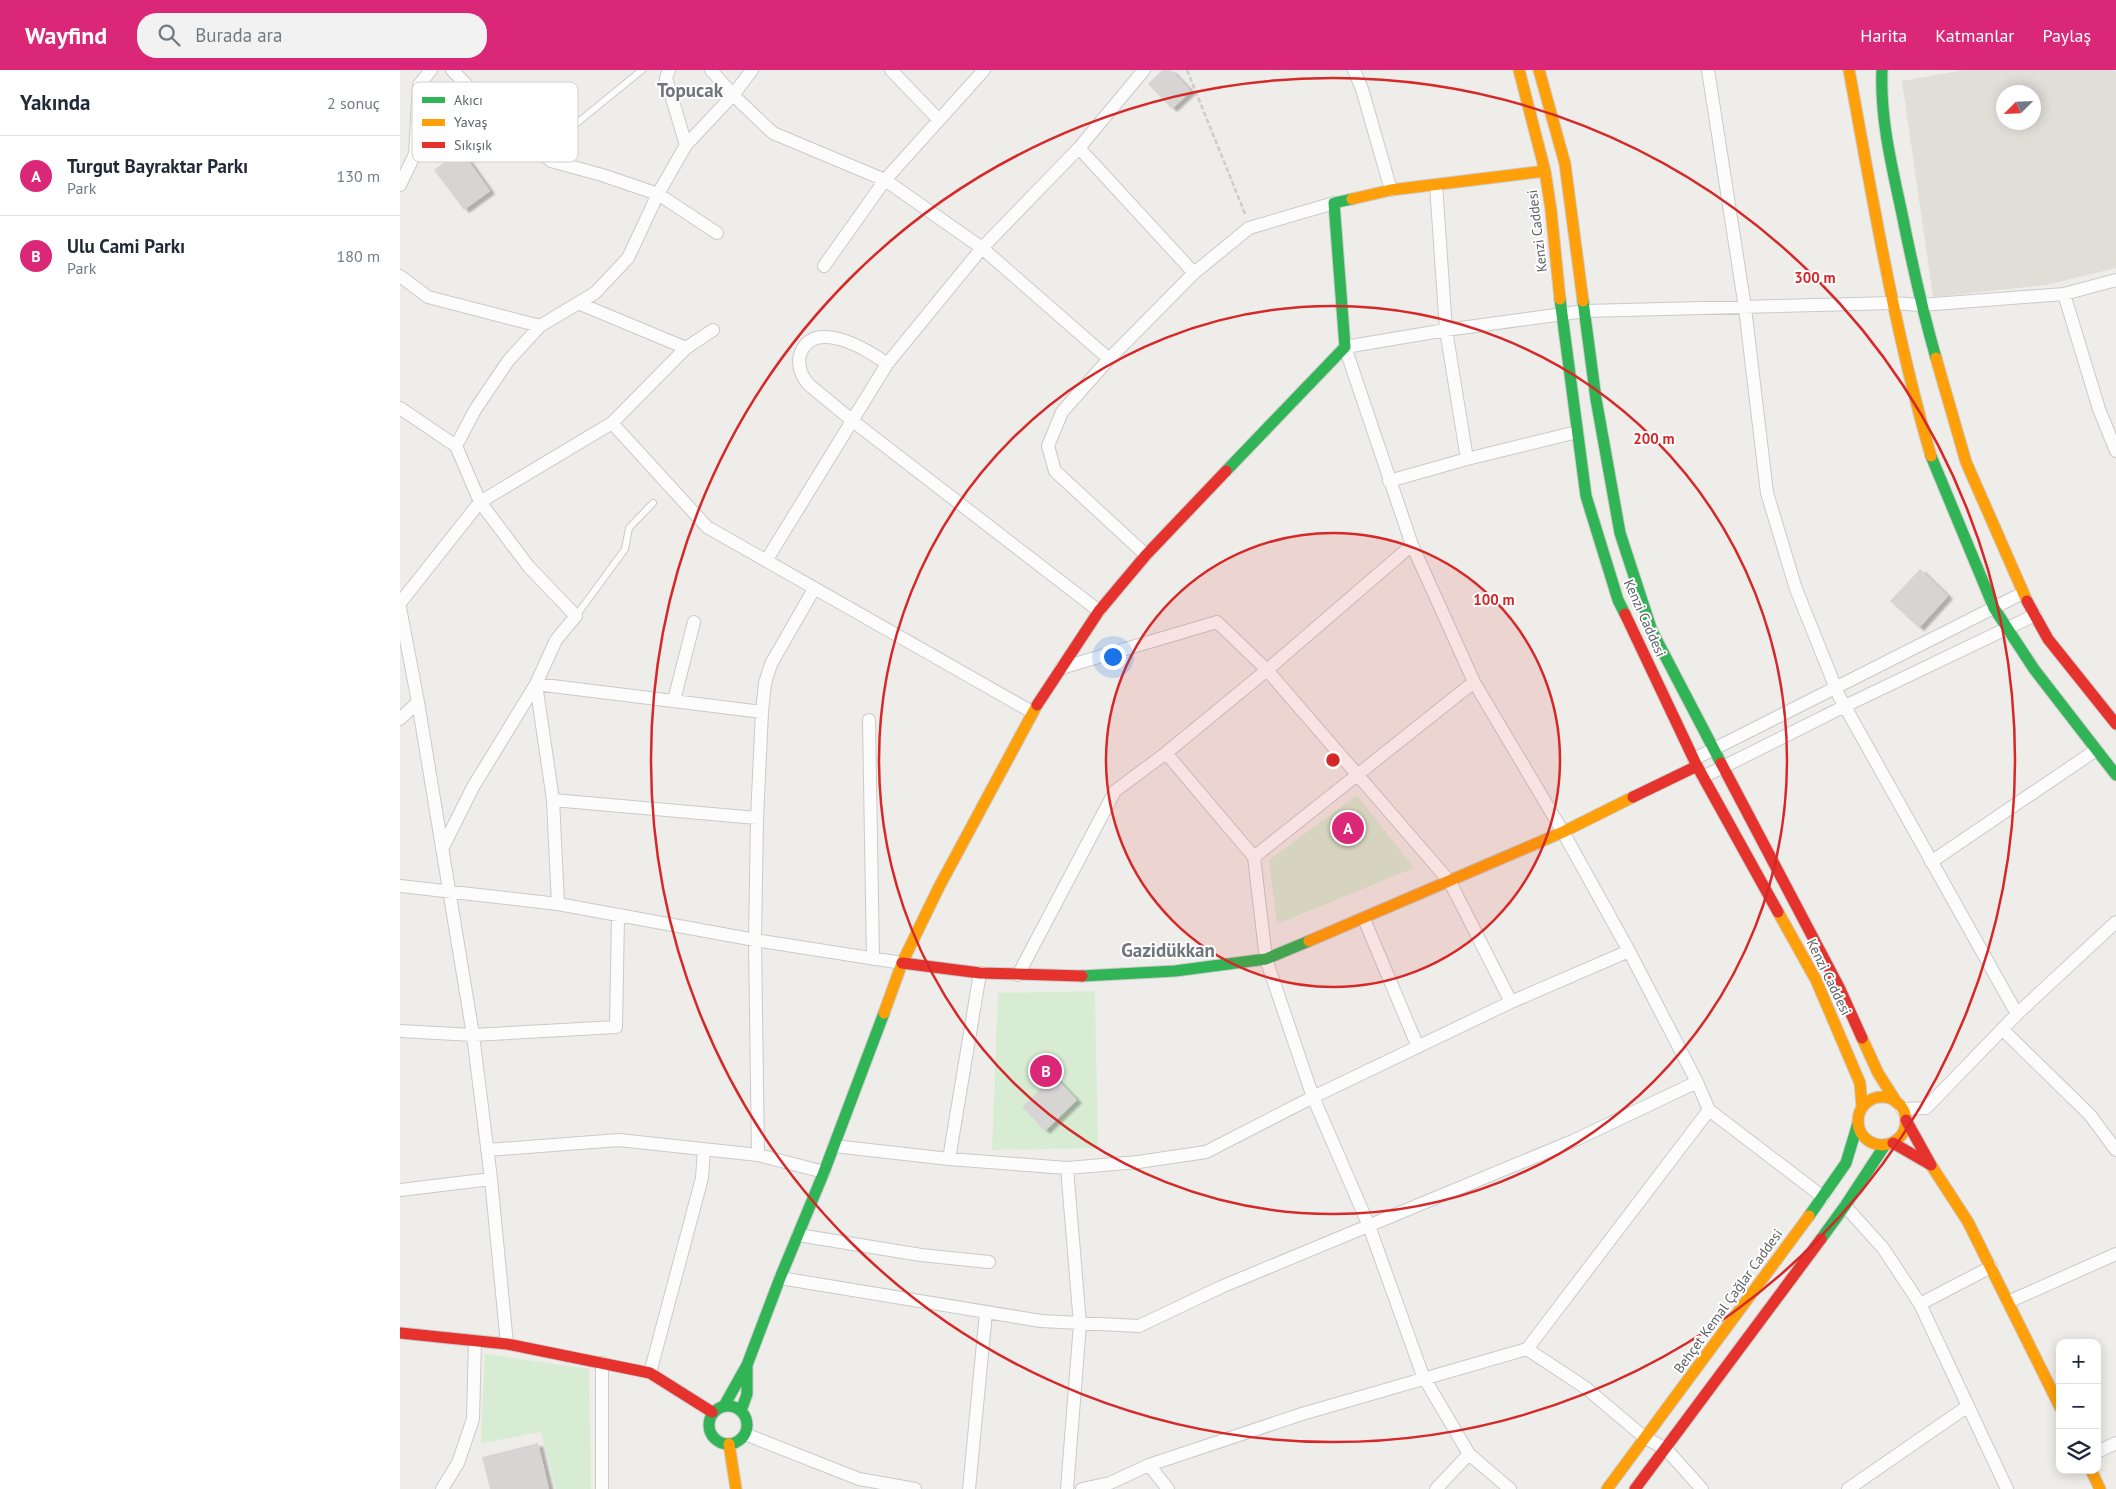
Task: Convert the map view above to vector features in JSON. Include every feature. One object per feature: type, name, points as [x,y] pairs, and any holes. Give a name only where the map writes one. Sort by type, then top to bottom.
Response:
[{"type":"street","points":[[421,82],[431,70]]},
{"type":"street","points":[[452,70],[464,82]]},
{"type":"street","points":[[669,70],[666,78],[686,145]]},
{"type":"street","points":[[711,70],[732,95],[773,133],[885,180],[982,248],[1109,359]]},
{"type":"street","points":[[456,446],[475,410],[508,361],[540,326],[595,293],[628,258],[658,194],[686,145],[732,95],[752,70]]},
{"type":"street","points":[[891,70],[939,120]]},
{"type":"street","points":[[824,266],[885,180],[984,70]]},
{"type":"street","points":[[766,561],[854,422],[888,364],[982,248],[1079,148],[1144,70]]},
{"type":"street","points":[[1354,70],[1362,89],[1391,190]]},
{"type":"street","name":"Kenzi Caddesi","points":[[1519,70],[1545,171],[1551,210],[1561,314],[1586,496],[1618,600],[1698,767],[1816,980],[1860,1083],[1862,1107]]},
{"type":"street","name":"Kenzi Caddesi","points":[[1539,70],[1565,164],[1596,398],[1620,533],[1652,631],[1712,749],[1839,987],[1878,1072],[1902,1110],[1931,1165],[1958,1205],[2056,1399]]},
{"type":"street","points":[[1708,70],[1745,308],[1767,493],[1796,589],[1845,706],[2017,1014]]},
{"type":"street","points":[[1849,70],[1892,303],[1911,389],[1934,468],[1994,608],[2034,669],[2116,774]]},
{"type":"street","points":[[1882,70],[1881,96],[1889,154],[1921,305],[1966,462],[2023,593],[2048,639],[2115,719]]},
{"type":"street","points":[[1079,148],[1194,273]]},
{"type":"street","points":[[400,185],[412,160]]},
{"type":"street","points":[[555,162],[602,175],[658,194],[718,233]]},
{"type":"street","points":[[1146,555],[1055,472],[1048,446],[1062,412],[1109,359],[1194,273],[1249,228],[1334,203],[1391,190],[1545,171]]},
{"type":"street","points":[[1436,185],[1446,330],[1467,459]]},
{"type":"street","points":[[1334,203],[1345,347],[1412,545],[1474,682],[1563,832],[1629,951],[1697,1082],[1709,1110],[1824,1197]]},
{"type":"street","points":[[400,276],[428,297],[540,326]]},
{"type":"street","points":[[724,1406],[747,1364],[824,1172],[902,963],[939,887],[1032,712],[1099,611],[1146,555],[1345,347],[1446,330],[1584,311],[1892,303],[1921,305],[2064,294],[2116,280]]},
{"type":"street","points":[[2064,294],[2099,409],[2116,451]]},
{"type":"street","points":[[578,303],[686,348]]},
{"type":"street","points":[[400,603],[480,502],[612,423],[686,348],[713,330]]},
{"type":"street","points":[[888,364],[856,345],[826,337],[809,342],[802,352],[799,363],[803,378],[854,422],[1099,611]]},
{"type":"street","points":[[400,408],[456,446],[480,502],[529,567],[576,616],[556,640],[536,684],[473,787],[442,849]]},
{"type":"street","points":[[612,423],[707,527],[1032,712]]},
{"type":"street","points":[[1389,481],[1467,459],[1577,432]]},
{"type":"street","points":[[1018,976],[1115,791],[1166,753],[1267,670],[1412,545]]},
{"type":"street","points":[[758,1154],[755,940],[757,818],[762,712],[765,683],[771,664],[814,589]]},
{"type":"street","points":[[1698,767],[1712,749],[2023,593]]},
{"type":"street","points":[[400,608],[418,702],[473,1035],[488,1150],[507,1344]]},
{"type":"street","points":[[400,886],[558,904],[755,940],[873,959],[980,973],[1018,976],[1094,976],[1157,972],[1266,959],[1364,919],[1563,832],[1698,767],[1722,767],[2035,615]]},
{"type":"street","points":[[674,700],[694,622]]},
{"type":"street","points":[[1061,668],[1217,622],[1267,670],[1450,882],[1511,1002]]},
{"type":"street","points":[[1254,856],[1474,682]]},
{"type":"street","points":[[536,684],[762,712]]},
{"type":"street","points":[[536,684],[553,800],[558,904]]},
{"type":"street","points":[[400,719],[418,702]]},
{"type":"street","points":[[869,720],[873,959]]},
{"type":"street","points":[[1931,862],[2096,750]]},
{"type":"street","points":[[1166,753],[1254,856],[1266,959],[1313,1097],[1369,1226],[1424,1379],[1469,1454],[1510,1489]]},
{"type":"street","points":[[553,800],[757,818]]},
{"type":"street","points":[[400,1031],[473,1035],[616,1027],[618,916]]},
{"type":"street","points":[[1364,919],[1418,1047]]},
{"type":"street","points":[[1931,1165],[1889,1144],[1870,1142],[1864,1137],[1858,1122],[1862,1107],[1875,1098],[1882,1097],[1902,1110],[1926,1108],[2017,1014],[2116,922]]},
{"type":"street","points":[[834,1146],[949,1159],[1067,1168],[1138,1162],[1206,1152],[1313,1097],[1511,1002],[1629,951]]},
{"type":"street","points":[[949,1159],[980,973]]},
{"type":"street","points":[[2002,1029],[2090,1116],[2116,1149]]},
{"type":"street","points":[[780,1278],[1041,1321],[1139,1326],[1221,1288],[1576,1140],[1697,1082]]},
{"type":"street","points":[[1082,1489],[1110,1483],[1149,1466],[1302,1414],[1527,1349],[1709,1110]]},
{"type":"street","points":[[1635,1489],[1889,1144],[1904,1132],[1902,1110]]},
{"type":"street","name":"Behçet Kemal Çağlar Caddesi","points":[[1608,1489],[1824,1197],[1846,1162],[1858,1122]]},
{"type":"street","points":[[488,1150],[618,1140],[758,1154],[824,1172]]},
{"type":"street","points":[[650,1373],[702,1178],[704,1149]]},
{"type":"street","points":[[1066,1489],[1080,1324],[1067,1168]]},
{"type":"street","points":[[400,1190],[491,1180]]},
{"type":"street","points":[[1845,1206],[1883,1248],[1920,1304],[2007,1489]]},
{"type":"street","points":[[798,1235],[920,1255],[989,1262]]},
{"type":"street","points":[[2008,1302],[2116,1254]]},
{"type":"street","points":[[1920,1304],[1991,1267]]},
{"type":"street","points":[[969,1489],[986,1312]]},
{"type":"street","points":[[400,1333],[507,1344],[650,1373],[712,1412]]},
{"type":"street","points":[[442,1489],[458,1463],[473,1418],[475,1340]]},
{"type":"street","points":[[1527,1349],[1586,1388],[1645,1438],[1665,1448],[1702,1489]]},
{"type":"street","points":[[602,1363],[602,1489]]},
{"type":"street","points":[[742,1411],[747,1394],[747,1364]]},
{"type":"street","points":[[724,1406],[736,1407],[742,1411],[747,1422],[745,1434],[741,1439],[729,1444],[717,1441],[709,1431],[709,1418],[712,1412],[724,1406]]},
{"type":"street","points":[[1848,1489],[1968,1406]]},
{"type":"street","points":[[745,1434],[861,1484],[915,1489]]},
{"type":"street","points":[[2101,1450],[2116,1443]]},
{"type":"street","points":[[729,1444],[736,1489]]},
{"type":"street","points":[[1436,1489],[1469,1454]]},
{"type":"street","points":[[1149,1466],[1168,1489]]},
{"type":"street","points":[[2093,1474],[2100,1489]]},
{"type":"lane","points":[[578,121],[642,70]]},
{"type":"lane","points":[[576,616],[625,550],[629,528],[653,502]]},
{"type":"path","points":[[1187,70],[1245,210],[1249,228]]},
{"type":"shaded area","points":[[1964,70],[2112,70],[2116,72],[2116,268],[2046,285],[1933,297],[1902,81]]},
{"type":"green space","points":[[1357,795],[1414,868],[1277,924],[1269,860]]},
{"type":"green space","points":[[1095,991],[1098,1148],[992,1150],[998,993]]},
{"type":"green space","points":[[485,1354],[589,1369],[591,1489],[556,1489],[541,1432],[481,1443]]},
{"type":"building","points":[[1162,70],[1171,70],[1191,91],[1172,109],[1148,84]]},
{"type":"building","points":[[445,162],[469,162],[490,191],[464,210],[434,170]]},
{"type":"building","points":[[1920,569],[1948,596],[1919,628],[1890,601]]},
{"type":"building","points":[[1054,1076],[1077,1100],[1045,1131],[1022,1107]]},
{"type":"building","points":[[538,1443],[549,1489],[490,1489],[482,1457]]},
{"type":"traffic: fast","points":[[1882,70],[1884,123],[1890,157],[1917,284],[1936,358]]},
{"type":"traffic: fast","points":[[1226,471],[1345,347],[1334,203],[1352,199]]},
{"type":"traffic: fast","points":[[1560,299],[1586,496],[1618,600],[1625,614]]},
{"type":"traffic: fast","points":[[1583,301],[1596,399],[1620,533],[1652,631],[1721,763]]},
{"type":"traffic: fast","points":[[1931,456],[1994,608],[2034,669],[2116,775]]},
{"type":"traffic: fast","points":[[1082,976],[1175,971],[1266,959],[1309,941]]},
{"type":"traffic: fast","points":[[747,1365],[780,1278],[824,1172],[884,1013]]},
{"type":"traffic: fast","points":[[1809,1216],[1846,1163],[1858,1123]]},
{"type":"traffic: fast","points":[[1821,1239],[1885,1145]]},
{"type":"traffic: fast","points":[[724,1406],[747,1365],[747,1394],[741,1411]]},
{"type":"traffic: fast","points":[[728,1406],[742,1411],[747,1425],[742,1439],[728,1444],[714,1439],[709,1425],[714,1411],[728,1406]]},
{"type":"traffic: slow","points":[[1519,70],[1545,171],[1560,299]]},
{"type":"traffic: slow","points":[[1539,70],[1565,164],[1583,301]]},
{"type":"traffic: slow","points":[[1849,70],[1895,313],[1931,456]]},
{"type":"traffic: slow","points":[[1352,199],[1391,190],[1545,171]]},
{"type":"traffic: slow","points":[[1936,358],[1966,462],[2027,601]]},
{"type":"traffic: slow","points":[[884,1013],[902,963],[939,887],[1037,705]]},
{"type":"traffic: slow","points":[[1309,941],[1563,832],[1633,797]]},
{"type":"traffic: slow","points":[[1778,912],[1816,980],[1860,1083],[1862,1107]]},
{"type":"traffic: slow","points":[[1862,1038],[1878,1073],[1897,1103]]},
{"type":"traffic: slow","points":[[1882,1097],[1891,1099],[1899,1104],[1904,1112],[1906,1121],[1904,1130],[1899,1138],[1891,1143],[1882,1145],[1873,1143],[1865,1138],[1860,1130],[1858,1121],[1860,1112],[1865,1104],[1873,1099],[1882,1097]]},
{"type":"traffic: slow","points":[[1931,1165],[1968,1222],[2056,1399]]},
{"type":"traffic: slow","points":[[1607,1489],[1809,1216]]},
{"type":"traffic: slow","points":[[729,1444],[736,1489]]},
{"type":"traffic: slow","points":[[2093,1474],[2100,1489]]},
{"type":"traffic: jam","points":[[1037,705],[1099,611],[1146,555],[1226,471]]},
{"type":"traffic: jam","points":[[2027,601],[2048,639],[2116,724]]},
{"type":"traffic: jam","points":[[1625,614],[1697,766],[1778,912]]},
{"type":"traffic: jam","points":[[1721,763],[1839,987],[1862,1038]]},
{"type":"traffic: jam","points":[[1633,797],[1697,766]]},
{"type":"traffic: jam","points":[[902,963],[980,973],[1082,976]]},
{"type":"traffic: jam","points":[[1893,1143],[1931,1165],[1906,1120]]},
{"type":"traffic: jam","points":[[1635,1489],[1821,1239]]},
{"type":"traffic: jam","points":[[400,1333],[507,1344],[650,1373],[712,1412]]},
{"type":"place","name":"Turgut Bayraktar Parkı","points":[[1348,828]]},
{"type":"place","name":"Ulu Cami Parkı","points":[[1046,1071]]},
{"type":"district","name":"Topucak","points":[[690,90]]},
{"type":"district","name":"Gazidükkan","points":[[1168,950]]}]
